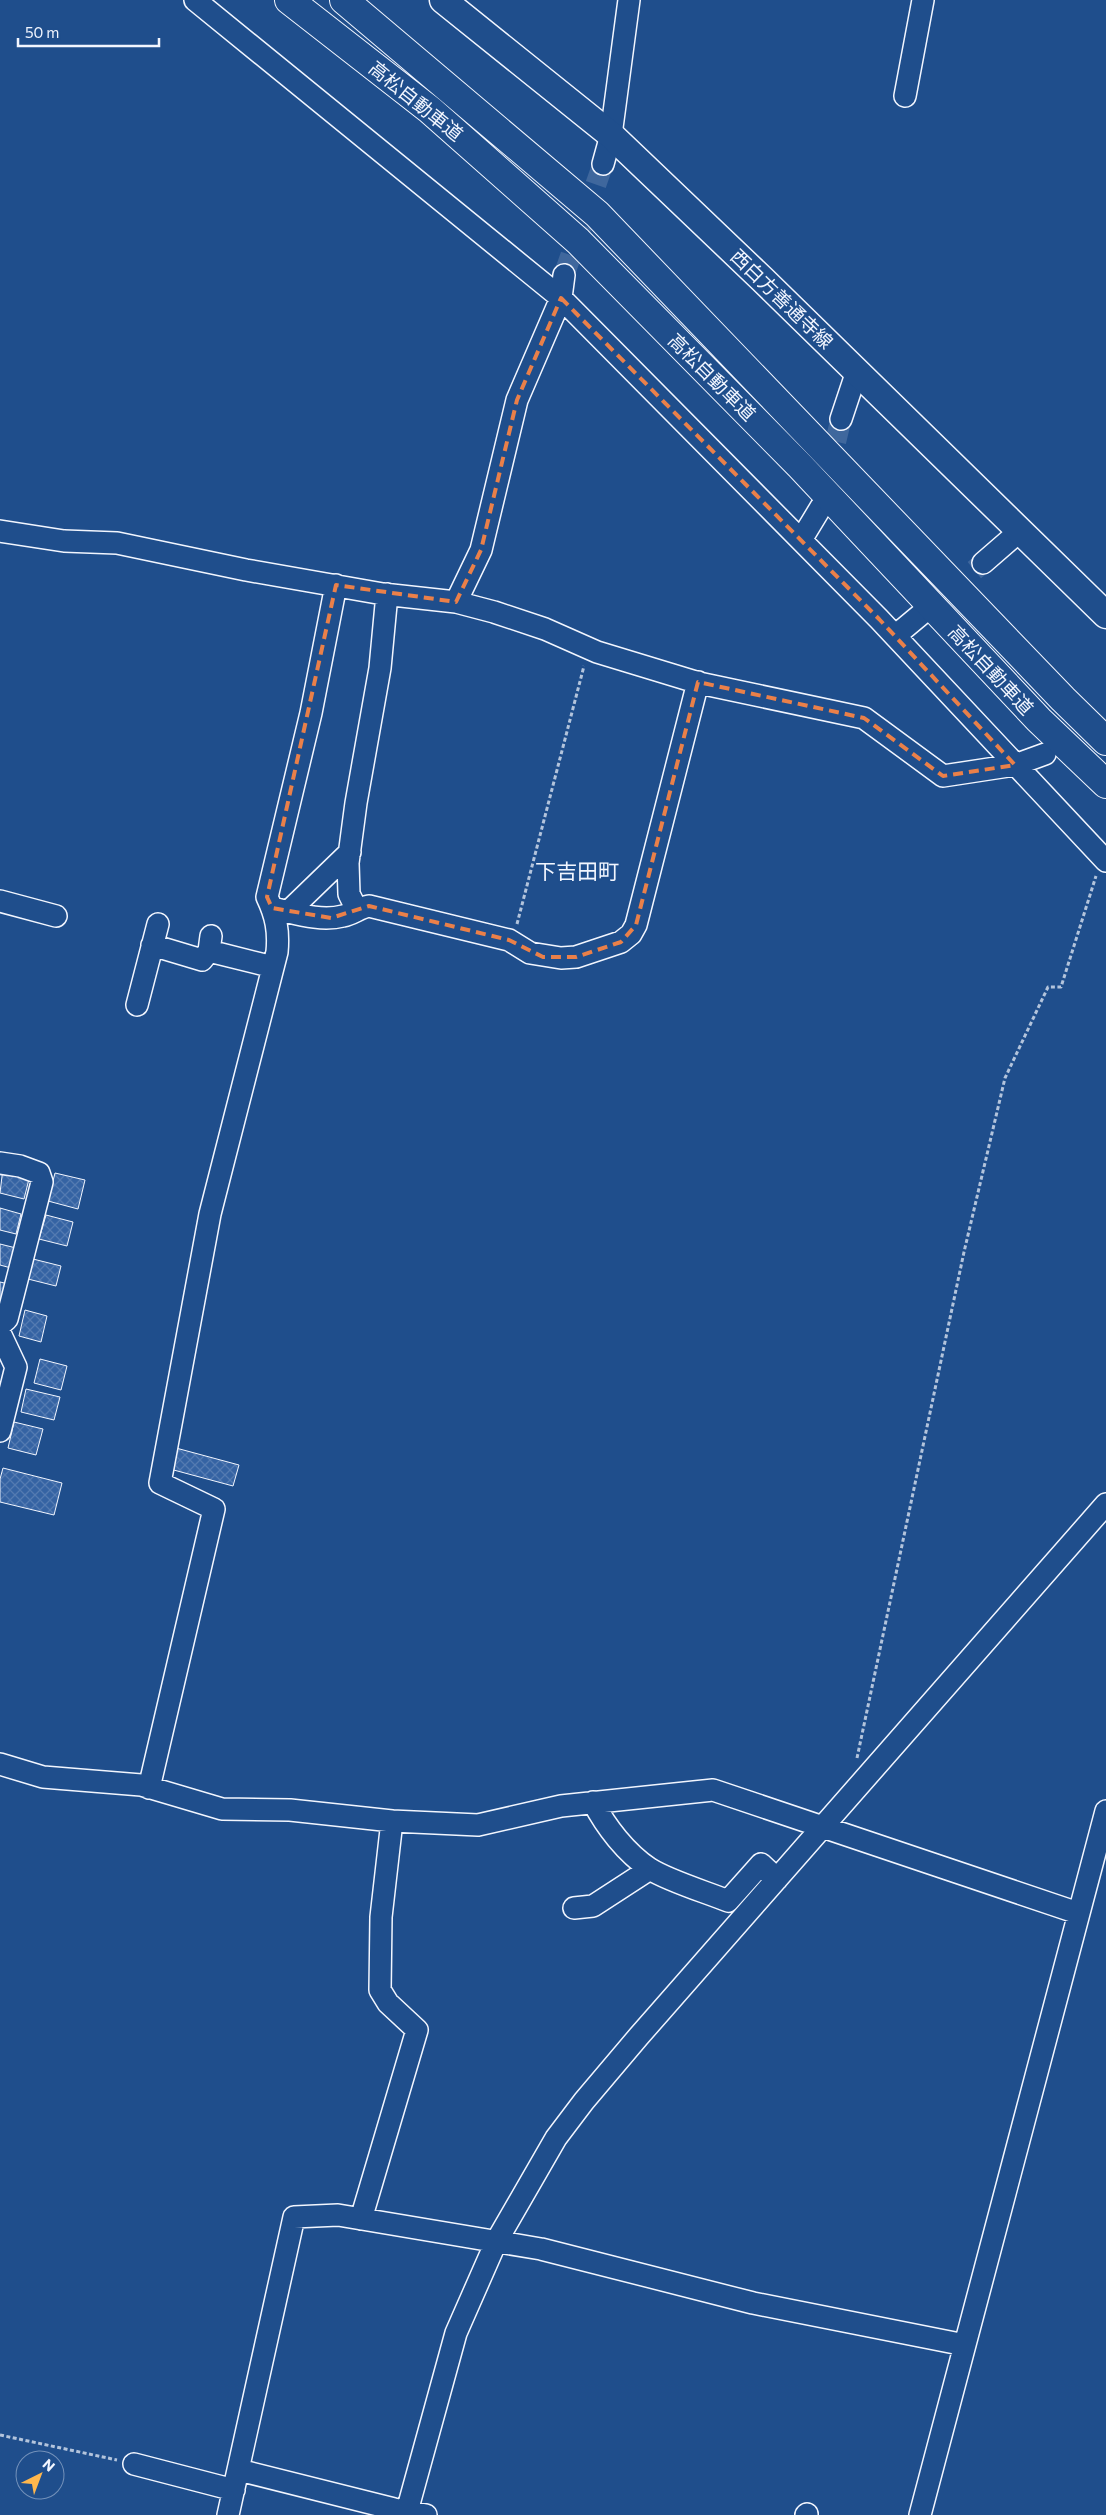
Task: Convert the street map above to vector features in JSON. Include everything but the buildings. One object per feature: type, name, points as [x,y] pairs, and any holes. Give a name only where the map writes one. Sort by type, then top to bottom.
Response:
[{"type":"highway","name":"高松自動車道","points":[[289,0],[430,110],[578,241],[800,466],[1038,720],[1106,784]]},
{"type":"highway","name":"高松自動車道","points":[[344,0],[597,214],[1063,699],[1106,740]]},
{"type":"main road","name":"西白方善通寺線","points":[[443,0],[611,135],[857,371],[1106,615]]},
{"type":"street","points":[[195,0],[561,298],[895,636],[1104,859]]},
{"type":"street","points":[[603,164],[611,135],[629,0]]},
{"type":"street","points":[[905,96],[923,0]]},
{"type":"street","points":[[456,602],[480,550],[517,400],[561,298],[564,275]]},
{"type":"street","points":[[841,419],[857,371]]},
{"type":"street","points":[[801,540],[821,506]]},
{"type":"street","points":[[0,531],[64,541],[117,543],[246,570],[387,594],[456,602],[545,629],[588,649],[698,682],[864,718],[943,776],[1015,766],[1045,754]]},
{"type":"street","points":[[983,563],[1020,531]]},
{"type":"street","points":[[336,585],[311,713],[268,897],[280,910],[332,918],[346,916],[369,906],[512,942],[530,953],[561,958],[609,947],[621,942],[631,934],[636,925],[698,682]]},
{"type":"street","points":[[357,910],[350,894],[350,852],[356,803],[380,668],[387,594]]},
{"type":"street","points":[[895,636],[925,611]]},
{"type":"street","points":[[149,1788],[214,1509],[160,1483],[210,1214],[273,967],[279,933],[280,910],[350,852]]},
{"type":"street","points":[[0,901],[56,916]]},
{"type":"street","points":[[137,1005],[158,924]]},
{"type":"street","points":[[152,945],[202,960],[210,944],[273,967]]},
{"type":"street","points":[[0,1163],[20,1166],[39,1173],[42,1182],[7,1319],[0,1325]]},
{"type":"street","points":[[0,1333],[16,1367],[0,1432]]},
{"type":"street","points":[[134,2464],[237,2480],[413,2514],[456,2333],[496,2242],[556,2138],[584,2101],[1106,1504]]},
{"type":"street","points":[[0,1764],[43,1776],[149,1788],[222,1809],[290,1810],[392,1821],[478,1825],[561,1806],[713,1790],[1078,1913]]},
{"type":"street","points":[[593,1802],[602,1820],[625,1848],[650,1869],[728,1902],[761,1864],[777,1879]]},
{"type":"street","points":[[920,2515],[1010,2181],[1106,1811]]},
{"type":"street","points":[[361,2219],[417,2030],[388,2003],[380,1990],[381,1917],[392,1821]]},
{"type":"street","points":[[574,1908],[593,1906],[650,1869]]},
{"type":"street","points":[[228,2515],[294,2217],[338,2215],[541,2249],[754,2303],[965,2345]]},
{"type":"path","points":[[512,942],[588,649]]},
{"type":"path","points":[[855,1767],[964,1252],[1005,1078],[1048,987],[1061,987],[1104,859]]},
{"type":"path","points":[[0,2435],[134,2464]]},
{"type":"highlighted area","points":[[561,298],[879,619],[1015,765],[943,776],[864,718],[698,682],[636,925],[621,942],[576,957],[543,957],[509,940],[369,906],[331,918],[272,908],[267,897],[336,585],[456,602],[481,550],[517,400]]},
{"type":"tunnel","points":[[564,275],[603,164]]},
{"type":"tunnel","points":[[821,504],[841,419]]},
{"type":"tunnel","points":[[925,611],[983,563]]},
{"type":"district","name":"下吉田町","points":[[577,872]]}]
